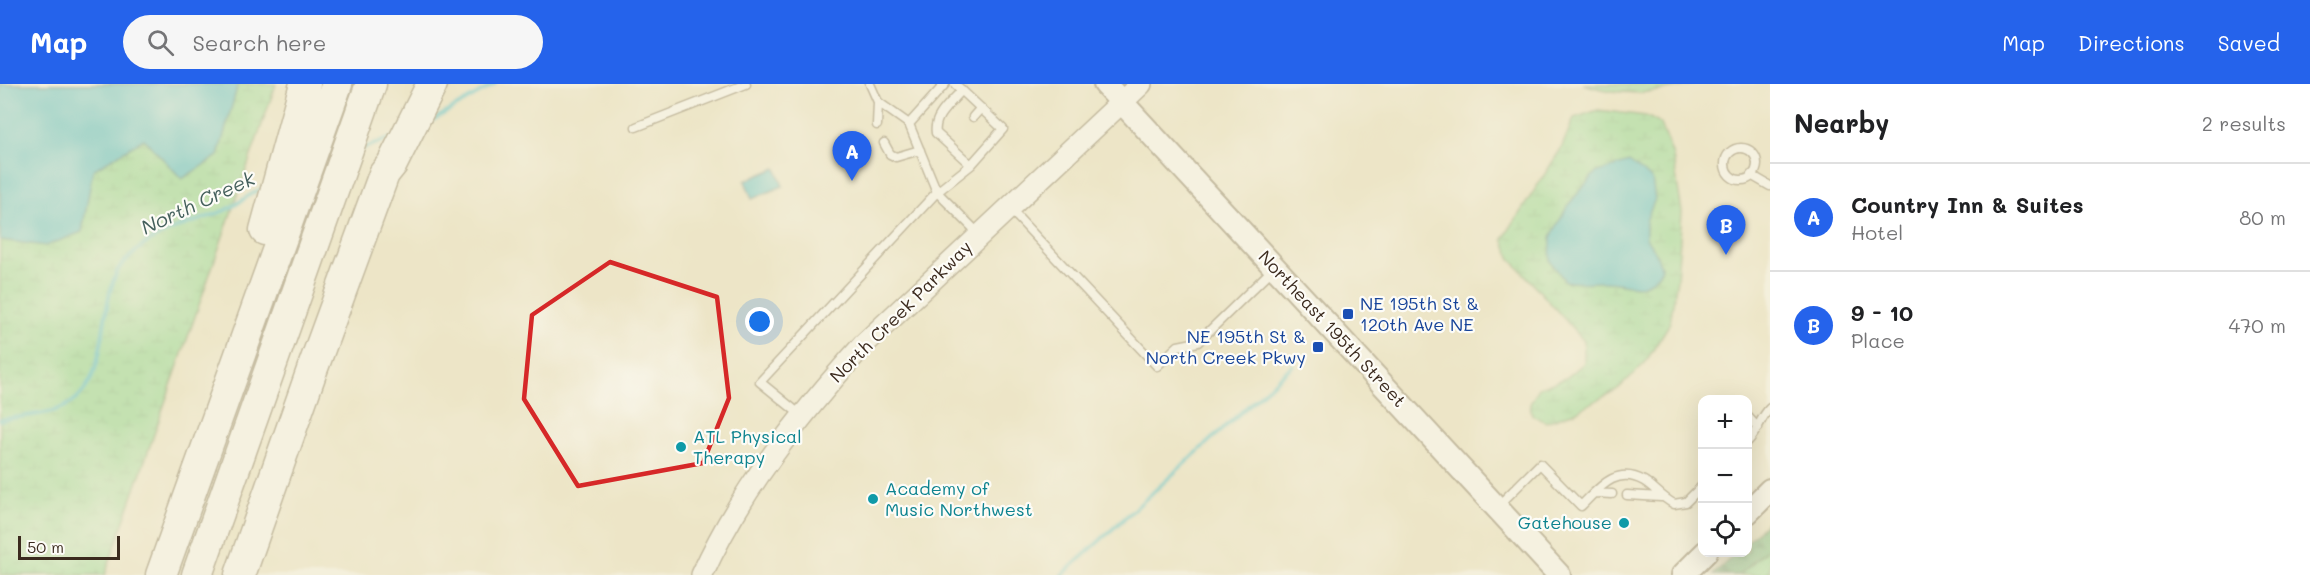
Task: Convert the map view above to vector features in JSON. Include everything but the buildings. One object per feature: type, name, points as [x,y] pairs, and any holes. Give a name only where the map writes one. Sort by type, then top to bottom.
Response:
[{"type":"highway","points":[[199,473],[305,84]]},
{"type":"highway","points":[[324,136],[337,84]]},
{"type":"highway","points":[[175,575],[300,204],[324,136],[348,84]]},
{"type":"highway","points":[[363,120],[370,84]]},
{"type":"highway","points":[[197,575],[363,120],[382,84]]},
{"type":"highway","points":[[240,575],[386,169],[420,90]]},
{"type":"highway","points":[[208,575],[340,185]]},
{"type":"highway","points":[[161,575],[300,204]]},
{"type":"main road","name":"Northeast 195th Street","points":[[1105,84],[1559,575]]},
{"type":"main road","points":[[1752,508],[1770,490]]},
{"type":"main road","points":[[1683,575],[1701,557]]},
{"type":"street","name":"North Creek Parkway","points":[[702,575],[740,505],[802,416],[863,345],[1141,84]]},
{"type":"lane","points":[[636,126],[746,84]]},
{"type":"lane","points":[[870,84],[878,102],[877,125]]},
{"type":"lane","points":[[909,124],[945,84]]},
{"type":"lane","points":[[802,416],[759,382],[937,192],[971,165],[1003,129],[958,87],[937,119],[936,134],[971,165]]},
{"type":"lane","points":[[878,102],[909,124],[937,192],[980,235]]},
{"type":"lane","points":[[973,117],[981,108]]},
{"type":"lane","points":[[948,144],[956,136]]},
{"type":"lane","points":[[884,143],[890,154],[896,157],[920,150]]},
{"type":"lane","points":[[1751,176],[1770,186]]},
{"type":"lane","points":[[1009,208],[1157,366],[1178,346],[1198,342],[1275,267]]},
{"type":"lane","points":[[1752,437],[1756,433],[1762,416],[1770,408]]},
{"type":"lane","points":[[1752,421],[1758,428]]},
{"type":"lane","points":[[1496,508],[1540,464],[1581,506],[1606,480],[1628,475],[1645,482],[1661,497],[1674,504],[1686,502],[1698,490]]},
{"type":"lane","points":[[1594,493],[1612,494]]},
{"type":"lane","points":[[1627,495],[1661,497]]},
{"type":"highlighted area","points":[[610,262],[717,297],[729,398],[703,463],[578,486],[524,399],[532,315]]},
{"type":"green space","points":[[0,84],[276,84],[105,575],[0,575]]},
{"type":"green space","points":[[1583,84],[1694,84],[1638,93],[1612,91]]},
{"type":"green space","points":[[1598,110],[1646,116],[1661,124],[1673,156],[1682,212],[1677,279],[1670,323],[1645,363],[1618,389],[1575,412],[1546,422],[1532,415],[1530,404],[1539,388],[1566,378],[1584,363],[1584,341],[1511,259],[1503,239],[1561,149],[1574,118]]},
{"type":"green space","points":[[1770,519],[1770,546],[1739,575],[1713,575],[1732,557],[1752,557],[1752,537]]},
{"type":"green space","points":[[1770,546],[1770,575],[1739,575]]},
{"type":"water","points":[[0,84],[238,84],[218,156],[182,179],[144,139],[93,170],[82,232],[46,246],[0,240]]},
{"type":"water","points":[[1629,162],[1652,179],[1655,199],[1646,221],[1646,238],[1654,249],[1662,269],[1649,283],[1636,286],[1565,281],[1550,261],[1551,237],[1568,205],[1595,173]]},
{"type":"water","points":[[776,168],[783,186],[752,199],[745,181]]},
{"type":"waterway","name":"North Creek","points":[[426,124],[495,84]]},
{"type":"waterway","name":"North Creek","points":[[362,149],[391,138]]},
{"type":"waterway","name":"North Creek","points":[[0,420],[52,411],[76,399],[88,384],[96,366],[112,286],[119,268],[132,255],[166,232],[217,214],[265,187]]},
{"type":"waterway","points":[[1062,575],[1293,365]]},
{"type":"place","name":"Country Inn & Suites","points":[[852,181]]},
{"type":"place","name":"9 - 10","points":[[1726,255]]},
{"type":"place","name":"NE 195th St & 120th Ave NE","points":[[1348,314]]},
{"type":"place","name":"NE 195th St & North Creek Pkwy","points":[[1318,347]]},
{"type":"place","name":"ATL Physical Therapy","points":[[681,447]]},
{"type":"place","name":"Academy of Music Northwest","points":[[873,499]]},
{"type":"place","name":"Gatehouse","points":[[1624,523]]}]
